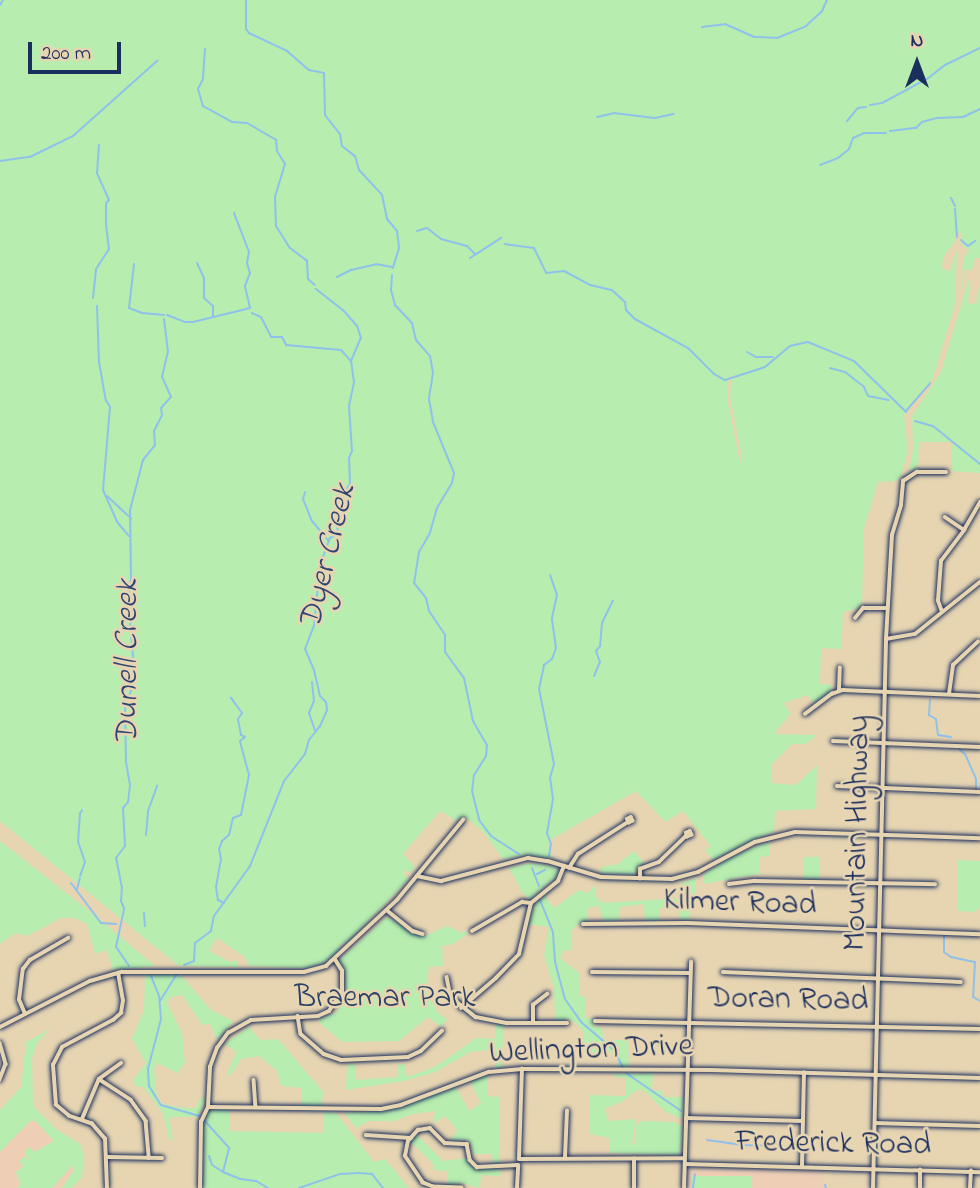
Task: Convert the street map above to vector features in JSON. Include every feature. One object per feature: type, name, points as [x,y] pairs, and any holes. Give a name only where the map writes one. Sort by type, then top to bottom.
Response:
[{"type":"street","name":"Mountain Highway","points":[[873,1188],[886,639],[892,530],[900,508],[903,481],[917,472],[946,472]]},
{"type":"street","points":[[943,612],[938,603],[939,566],[980,502]]},
{"type":"street","points":[[945,517],[964,530]]},
{"type":"street","points":[[886,639],[915,634],[980,582]]},
{"type":"street","points":[[855,618],[863,608],[887,608]]},
{"type":"street","points":[[948,694],[953,665],[978,642]]},
{"type":"street","points":[[839,691],[840,668]]},
{"type":"street","points":[[804,714],[839,691],[980,696]]},
{"type":"street","points":[[833,741],[980,747]]},
{"type":"street","points":[[837,786],[980,792]]},
{"type":"street","points":[[0,1027],[90,981],[118,972],[304,972],[335,960],[387,910],[463,820]]},
{"type":"street","points":[[461,1008],[519,954],[531,903],[558,881],[575,857],[628,822]]},
{"type":"street","points":[[417,876],[441,881],[523,859],[541,859],[601,877],[672,879],[693,874],[747,845],[776,835],[806,832],[980,838]]},
{"type":"street","points":[[640,879],[640,869],[659,862],[686,836]]},
{"type":"street","points":[[729,884],[881,881],[935,884]]},
{"type":"street","points":[[471,931],[522,902],[531,903]]},
{"type":"street","points":[[387,910],[413,931],[423,934]]},
{"type":"street","name":"Kilmer Road","points":[[583,924],[688,923],[980,934]]},
{"type":"street","points":[[25,1014],[19,1000],[21,973],[28,958],[68,938]]},
{"type":"street","points":[[200,1188],[201,1122],[208,1107],[211,1061],[228,1033],[242,1024],[259,1018],[318,1016],[337,1003],[342,993],[342,976],[335,960]]},
{"type":"street","points":[[684,1188],[691,962]]},
{"type":"street","points":[[107,1188],[105,1139],[100,1132],[82,1120],[69,1116],[56,1105],[52,1086],[54,1058],[62,1047],[121,1013],[123,1001],[118,972]]},
{"type":"street","points":[[592,972],[690,973]]},
{"type":"street","points":[[723,972],[961,982]]},
{"type":"street","points":[[447,977],[448,991],[461,1008],[484,1020],[567,1023]]},
{"type":"street","points":[[533,1023],[533,1005],[547,994]]},
{"type":"street","points":[[298,1016],[302,1034],[324,1054],[341,1060],[408,1057],[421,1051],[442,1031]]},
{"type":"street","name":"Doran Road","points":[[596,1021],[980,1029]]},
{"type":"street","points":[[0,1043],[6,1064],[0,1080]]},
{"type":"street","points":[[82,1120],[99,1079],[121,1063]]},
{"type":"street","points":[[517,1188],[522,1069]]},
{"type":"street","name":"Wellington Drive","points":[[208,1107],[381,1109],[401,1105],[489,1072],[522,1069],[687,1070],[980,1078]]},
{"type":"street","points":[[802,1167],[804,1073]]},
{"type":"street","points":[[99,1079],[131,1100],[146,1121],[149,1157]]},
{"type":"street","points":[[254,1080],[256,1108]]},
{"type":"street","points":[[565,1159],[567,1111]]},
{"type":"street","points":[[686,1118],[803,1121]]},
{"type":"street","points":[[875,1123],[980,1126]]},
{"type":"street","points":[[461,1188],[428,1186],[406,1160],[411,1138],[418,1130],[430,1128],[445,1143],[467,1144],[470,1160],[477,1167],[519,1165]]},
{"type":"street","points":[[366,1135],[411,1138]]},
{"type":"street","points":[[107,1157],[162,1158]]},
{"type":"street","points":[[634,1158],[634,1188]]},
{"type":"street","points":[[519,1159],[685,1158]]},
{"type":"street","name":"Frederick Road","points":[[685,1164],[980,1172]]},
{"type":"street","points":[[920,1170],[920,1188]]},
{"type":"street","points":[[970,1188],[971,1171]]},
{"type":"shaded area","points":[[34,1118],[75,1156],[77,1168],[57,1188],[0,1188],[0,1151]]},
{"type":"shaded area","points":[[686,1169],[824,1170],[824,1188],[686,1188]]},
{"type":"green space","points":[[0,0],[980,0],[980,258],[975,258],[972,270],[965,270],[962,292],[963,259],[969,250],[961,244],[961,233],[956,233],[955,241],[943,257],[942,268],[950,272],[957,249],[955,305],[933,378],[904,415],[908,451],[901,475],[897,481],[878,482],[864,528],[862,603],[856,609],[843,612],[841,649],[821,648],[820,684],[831,685],[832,691],[815,704],[808,695],[783,703],[791,713],[774,734],[817,735],[806,744],[792,744],[772,764],[771,783],[796,785],[817,765],[816,809],[775,811],[774,831],[713,860],[705,850],[711,846],[683,811],[665,822],[636,791],[550,840],[548,847],[553,859],[525,855],[503,859],[483,832],[467,818],[461,817],[457,821],[440,811],[403,854],[415,867],[410,873],[406,870],[403,872],[408,880],[348,942],[340,944],[341,949],[322,964],[305,968],[249,966],[245,957],[217,938],[209,951],[230,962],[238,960],[237,967],[179,966],[0,821]],"holes":[[[729,375],[732,376],[730,396],[742,457],[740,463],[727,397]]]},
{"type":"green space","points":[[970,275],[968,303],[976,304],[980,281],[980,473],[951,471],[951,442],[919,442],[918,467],[909,471],[913,449],[912,416],[941,372]]},
{"type":"green space","points":[[0,841],[155,966],[113,970],[107,950],[95,954],[87,924],[75,918],[61,918],[27,936],[15,933],[0,944]]},
{"type":"green space","points":[[770,841],[770,856],[759,857],[759,874],[703,884],[703,875],[727,859]]},
{"type":"green space","points":[[634,851],[644,863],[634,875],[600,873],[601,867],[618,864]]},
{"type":"green space","points":[[803,857],[820,857],[820,879],[803,879]]},
{"type":"green space","points":[[958,860],[980,861],[980,906],[975,912],[957,911]]},
{"type":"green space","points":[[532,863],[555,867],[559,874],[530,899],[522,892],[509,868]]},
{"type":"green space","points":[[695,878],[695,903],[691,903],[690,919],[681,920],[678,908],[659,908],[659,923],[645,923],[644,904],[620,907],[618,923],[604,923],[599,906],[588,908],[587,923],[579,923],[572,930],[572,950],[563,951],[560,958],[579,973],[579,996],[586,997],[585,1018],[594,1019],[594,1027],[602,1027],[603,1040],[628,1040],[629,1069],[618,1069],[618,1060],[604,1046],[601,1046],[601,1053],[584,1053],[584,1033],[577,1024],[569,1019],[555,1022],[554,989],[544,955],[549,927],[527,924],[534,905],[545,896],[554,908],[579,890],[588,893],[595,885],[596,897],[603,903],[681,898],[682,883]]},
{"type":"green space","name":"Braemar Park","points":[[387,917],[422,937],[447,926],[458,931],[457,933],[466,931],[467,934],[453,944],[442,946],[443,966],[429,967],[426,990],[438,1013],[447,1019],[441,1027],[428,1017],[399,1041],[342,1042],[320,1023],[320,1019],[336,1013],[343,1002],[347,975],[339,960]]},
{"type":"green space","points":[[145,973],[179,973],[211,1010],[233,1021],[217,1040],[210,1024],[202,1025],[182,995],[171,997],[167,1003],[182,1033],[185,1063],[177,1073],[157,1063],[154,1069],[157,1097],[162,1104],[184,1108],[196,1108],[200,1098],[206,1098],[198,1117],[169,1117],[173,1140],[169,1139],[163,1113],[143,1087],[135,1086],[133,1080],[146,1063],[132,1039],[144,1010]]},
{"type":"green space","points":[[496,1024],[503,1025],[502,1068],[496,1068],[496,1049],[470,1052],[435,1072],[404,1081],[346,1090],[347,1064],[356,1065],[356,1080],[397,1077],[397,1065],[404,1064],[407,1077],[435,1067],[476,1038],[495,1039]]},
{"type":"green space","points":[[249,1027],[260,1040],[278,1039],[324,1093],[321,1102],[325,1108],[302,1107],[302,1088],[281,1086],[277,1071],[259,1056],[241,1059],[230,1076],[227,1074],[236,1052],[225,1044]]},
{"type":"green space","points":[[50,1029],[37,1043],[32,1058],[33,1106],[57,1130],[80,1144],[84,1156],[82,1177],[71,1188],[62,1188],[73,1172],[73,1165],[52,1188],[17,1188],[21,1184],[15,1171],[19,1171],[23,1166],[19,1161],[25,1156],[30,1160],[24,1152],[30,1147],[34,1152],[54,1141],[35,1121],[30,1121],[0,1152],[0,1110],[21,1087],[26,1042]]},
{"type":"green space","points":[[653,1073],[652,1091],[662,1090],[663,1097],[683,1097],[682,1119],[666,1112],[643,1090],[637,1090],[622,1102],[605,1108],[608,1121],[636,1119],[632,1144],[635,1145],[636,1126],[641,1121],[674,1122],[682,1126],[680,1155],[610,1153],[610,1138],[589,1134],[590,1095],[625,1096],[626,1078],[615,1077],[613,1074]]},
{"type":"green space","points":[[488,1075],[487,1096],[500,1097],[499,1166],[493,1166],[492,1154],[474,1154],[469,1140],[450,1141],[457,1130],[445,1116],[433,1124],[435,1111],[412,1114],[394,1121],[369,1121],[356,1128],[344,1113],[385,1111],[456,1087],[469,1111],[481,1103],[470,1082]]},
{"type":"green space","points":[[209,1110],[230,1110],[230,1131],[323,1133],[323,1112],[336,1113],[374,1162],[385,1159],[409,1188],[203,1188],[204,1116]]},
{"type":"green space","points":[[417,1135],[443,1161],[466,1158],[476,1168],[501,1169],[500,1176],[481,1175],[480,1188],[463,1183],[448,1185],[447,1171],[434,1170],[433,1164],[411,1142]]},
{"type":"green space","points":[[692,1176],[752,1176],[752,1188],[692,1188]]},
{"type":"waterway","points":[[0,5],[3,0]]},
{"type":"waterway","points":[[246,0],[246,29],[249,33],[287,51],[309,70],[324,73],[325,115],[340,134],[342,146],[355,156],[359,170],[382,195],[387,219],[397,231],[399,248],[393,268]]},
{"type":"waterway","points":[[702,27],[725,24],[754,37],[777,38],[806,26],[822,11],[827,0]]},
{"type":"waterway","points":[[870,105],[882,103],[927,79],[945,65],[980,48]]},
{"type":"waterway","points":[[205,49],[203,79],[198,89],[203,106],[232,122],[247,123],[276,140],[277,151],[285,164],[275,197],[276,226],[290,248],[307,261],[308,279],[315,285]]},
{"type":"waterway","points":[[0,161],[30,157],[73,136],[157,61]]},
{"type":"waterway","points":[[847,121],[858,108],[866,107]]},
{"type":"waterway","points":[[890,131],[916,128],[922,122],[937,118],[963,117],[980,109]]},
{"type":"waterway","points":[[597,117],[614,113],[655,118],[674,114]]},
{"type":"waterway","points":[[820,165],[838,158],[849,149],[853,138],[864,133],[886,133]]},
{"type":"waterway","points":[[93,298],[96,269],[109,249],[106,225],[106,203],[109,200],[97,173],[99,145]]},
{"type":"waterway","points":[[951,198],[955,206]]},
{"type":"waterway","points":[[955,209],[957,237]]},
{"type":"waterway","points":[[167,315],[193,322],[250,308],[245,286],[250,273],[247,263],[249,252],[234,213]]},
{"type":"waterway","points":[[417,231],[427,228],[441,239],[467,246],[475,254]]},
{"type":"waterway","points":[[470,258],[501,238]]},
{"type":"waterway","points":[[961,240],[968,246],[975,241]]},
{"type":"waterway","points":[[505,244],[534,248],[546,273],[564,271],[590,285],[612,290],[625,302],[626,310],[635,319],[688,348],[714,374],[725,380],[765,367],[790,346],[808,342],[854,361],[906,412]]},
{"type":"waterway","points":[[197,263],[204,278],[204,298],[213,306],[213,316]]},
{"type":"waterway","points":[[134,264],[129,308],[142,313],[164,315]]},
{"type":"waterway","points":[[337,277],[351,270],[376,264],[392,267]]},
{"type":"waterway","points":[[392,275],[391,290],[395,305],[412,323],[416,340],[430,356],[433,373],[429,399],[433,422],[454,473],[452,483],[437,508],[430,533],[419,552],[414,583],[426,598],[429,611],[445,635],[445,652],[464,678],[473,721],[487,745],[486,756],[474,775],[472,791],[479,820],[491,836],[519,854]]},
{"type":"waterway","name":"Dyer Creek","points":[[184,965],[194,961],[195,943],[211,931],[214,916],[250,866],[284,781],[305,754],[309,740],[320,726],[327,710],[305,649],[314,626],[320,565],[330,538],[338,534],[337,522],[342,496],[350,484],[349,458],[352,451],[349,406],[354,382],[351,361],[361,338],[357,326],[344,311],[316,289]]},
{"type":"waterway","points":[[97,306],[99,362],[106,400],[110,407],[103,490],[118,523],[129,536]]},
{"type":"waterway","points":[[252,313],[261,317],[271,337],[282,337],[286,345],[341,350],[351,361]]},
{"type":"waterway","name":"Dunell Creek","points":[[129,966],[116,947],[124,908],[116,858],[125,846],[123,808],[128,802],[130,785],[126,762],[125,706],[135,680],[128,599],[131,579],[130,510],[143,460],[155,445],[154,431],[162,415],[161,408],[171,397],[162,377],[168,352],[164,319]]},
{"type":"waterway","points":[[747,352],[756,357],[773,357]]},
{"type":"waterway","points":[[830,368],[845,372],[864,387],[868,396],[889,400]]},
{"type":"waterway","points":[[906,411],[930,383]]},
{"type":"waterway","points":[[915,421],[933,426],[980,464]]},
{"type":"waterway","points":[[305,492],[303,499],[312,521],[329,541]]},
{"type":"waterway","points":[[107,496],[131,518]]},
{"type":"waterway","points":[[549,856],[551,844],[547,833],[553,799],[550,778],[554,764],[539,689],[544,665],[552,659],[556,648],[552,618],[557,595],[550,575]]},
{"type":"waterway","points":[[594,676],[600,662],[596,651],[600,646],[602,623],[613,600]]},
{"type":"waterway","points":[[312,682],[314,701],[309,713],[315,730]]},
{"type":"waterway","points":[[224,903],[218,900],[216,887],[221,860],[219,849],[222,841],[229,835],[233,818],[241,815],[249,775],[240,741],[245,737],[241,735],[238,719],[242,713],[231,698]]},
{"type":"waterway","points":[[930,700],[929,715],[936,719],[938,735],[951,737]]},
{"type":"waterway","points":[[959,749],[965,754],[976,779],[976,790]]},
{"type":"waterway","points":[[146,835],[148,811],[157,786]]},
{"type":"waterway","points":[[80,813],[78,842],[85,862],[80,876]]},
{"type":"waterway","points":[[532,868],[539,886]]},
{"type":"waterway","points":[[537,874],[545,870]]},
{"type":"waterway","points":[[77,889],[80,878]]},
{"type":"waterway","points":[[71,883],[101,923],[116,924]]},
{"type":"waterway","points":[[540,900],[553,933],[555,962],[565,999],[581,1022],[615,1051],[623,1068]]},
{"type":"waterway","points":[[144,913],[145,926]]},
{"type":"waterway","points":[[944,936],[944,952],[951,957],[975,962],[973,997],[980,1001]]},
{"type":"waterway","points":[[160,1001],[176,975]]},
{"type":"waterway","points":[[151,976],[159,996],[161,1019],[148,1069],[149,1086],[161,1105],[199,1116]]},
{"type":"waterway","points":[[626,1073],[681,1111]]},
{"type":"waterway","points":[[204,1120],[229,1148],[223,1172],[240,1179],[256,1181],[268,1188]]},
{"type":"waterway","points":[[707,1140],[774,1146]]},
{"type":"waterway","points":[[209,1156],[212,1165],[223,1172]]},
{"type":"waterway","points":[[299,1188],[340,1174],[359,1173],[372,1174],[383,1188]]},
{"type":"waterway","points":[[693,1188],[695,1174]]}]
